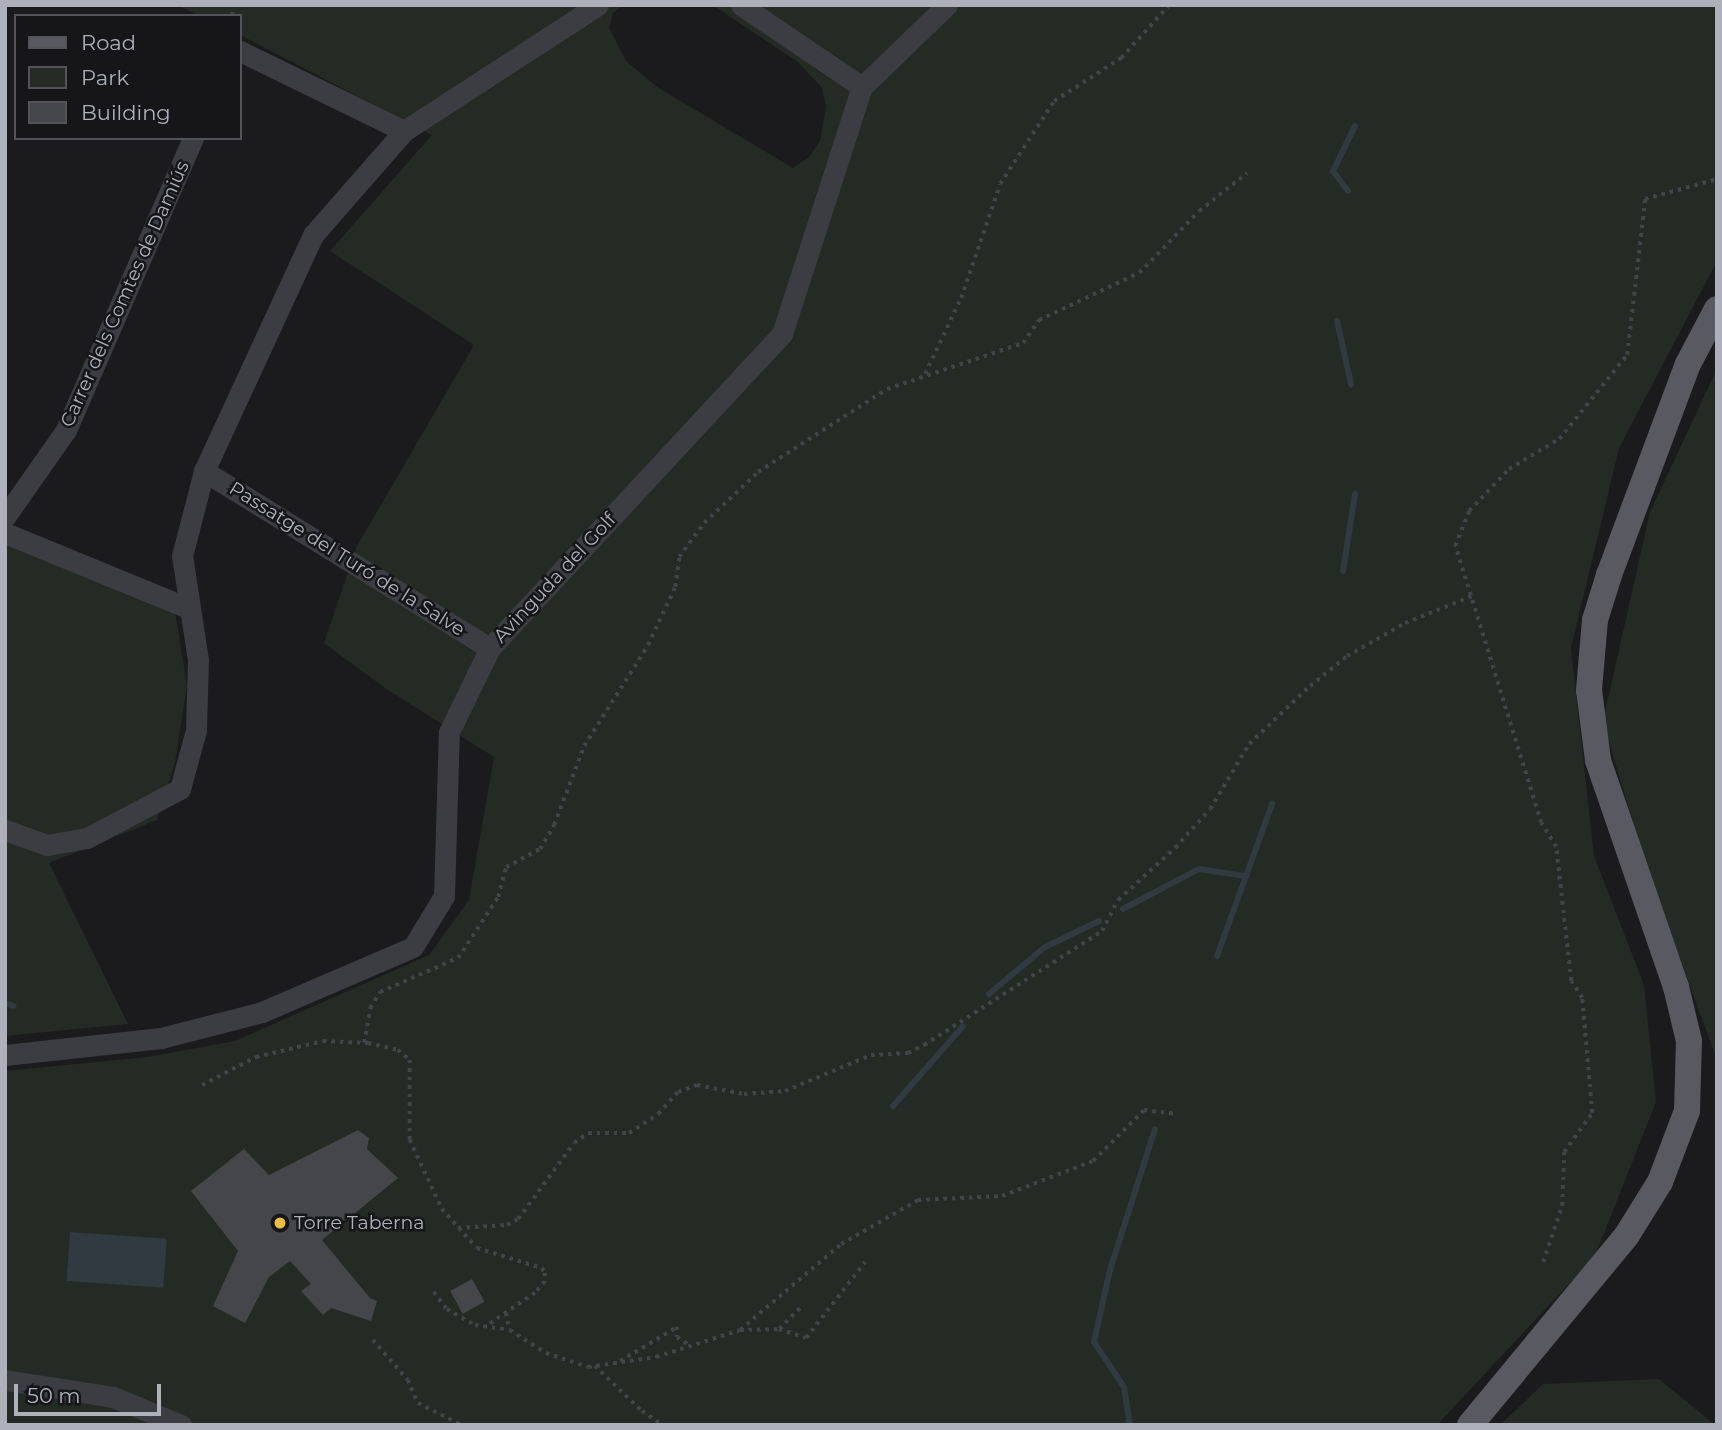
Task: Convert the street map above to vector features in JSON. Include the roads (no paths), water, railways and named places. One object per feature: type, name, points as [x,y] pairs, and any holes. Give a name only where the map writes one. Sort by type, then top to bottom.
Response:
[{"type":"main road","points":[[1470,1425],[1627,1235],[1660,1182],[1687,1111],[1689,1041],[1676,988],[1598,760],[1589,690],[1595,620],[1609,575],[1688,364],[1717,309]]},
{"type":"street","points":[[5,830],[47,845],[88,838],[180,789],[196,730],[198,660],[182,556],[204,471],[313,235],[404,131],[597,5]]},
{"type":"street","points":[[741,5],[862,87]]},
{"type":"street","name":"Avinguda del Golf","points":[[5,1055],[161,1038],[262,1012],[413,947],[444,896],[449,732],[490,648],[782,334],[862,87],[947,5]]},
{"type":"street","points":[[242,52],[404,131]]},
{"type":"street","name":"Carrer dels Comtes de Damiús","points":[[5,517],[66,430],[192,140]]},
{"type":"street","name":"Passatge del Turó de la Salve","points":[[204,471],[490,648]]},
{"type":"street","points":[[5,533],[190,609]]},
{"type":"street","points":[[5,1380],[113,1397],[181,1425]]},
{"type":"waterway","points":[[1348,191],[1333,171],[1355,126]]},
{"type":"waterway","points":[[1337,321],[1351,384]]},
{"type":"waterway","points":[[1343,571],[1355,494]]},
{"type":"waterway","points":[[1217,956],[1272,804]]},
{"type":"waterway","points":[[1123,909],[1199,869],[1246,876]]},
{"type":"waterway","points":[[989,994],[1045,947],[1099,921]]},
{"type":"waterway","points":[[5,1003],[14,1006]]},
{"type":"waterway","points":[[893,1106],[963,1026]]},
{"type":"waterway","points":[[1130,1425],[1124,1387],[1094,1342],[1110,1270],[1155,1129]]},
{"type":"place","name":"Torre Taberna","points":[[280,1223]]}]
